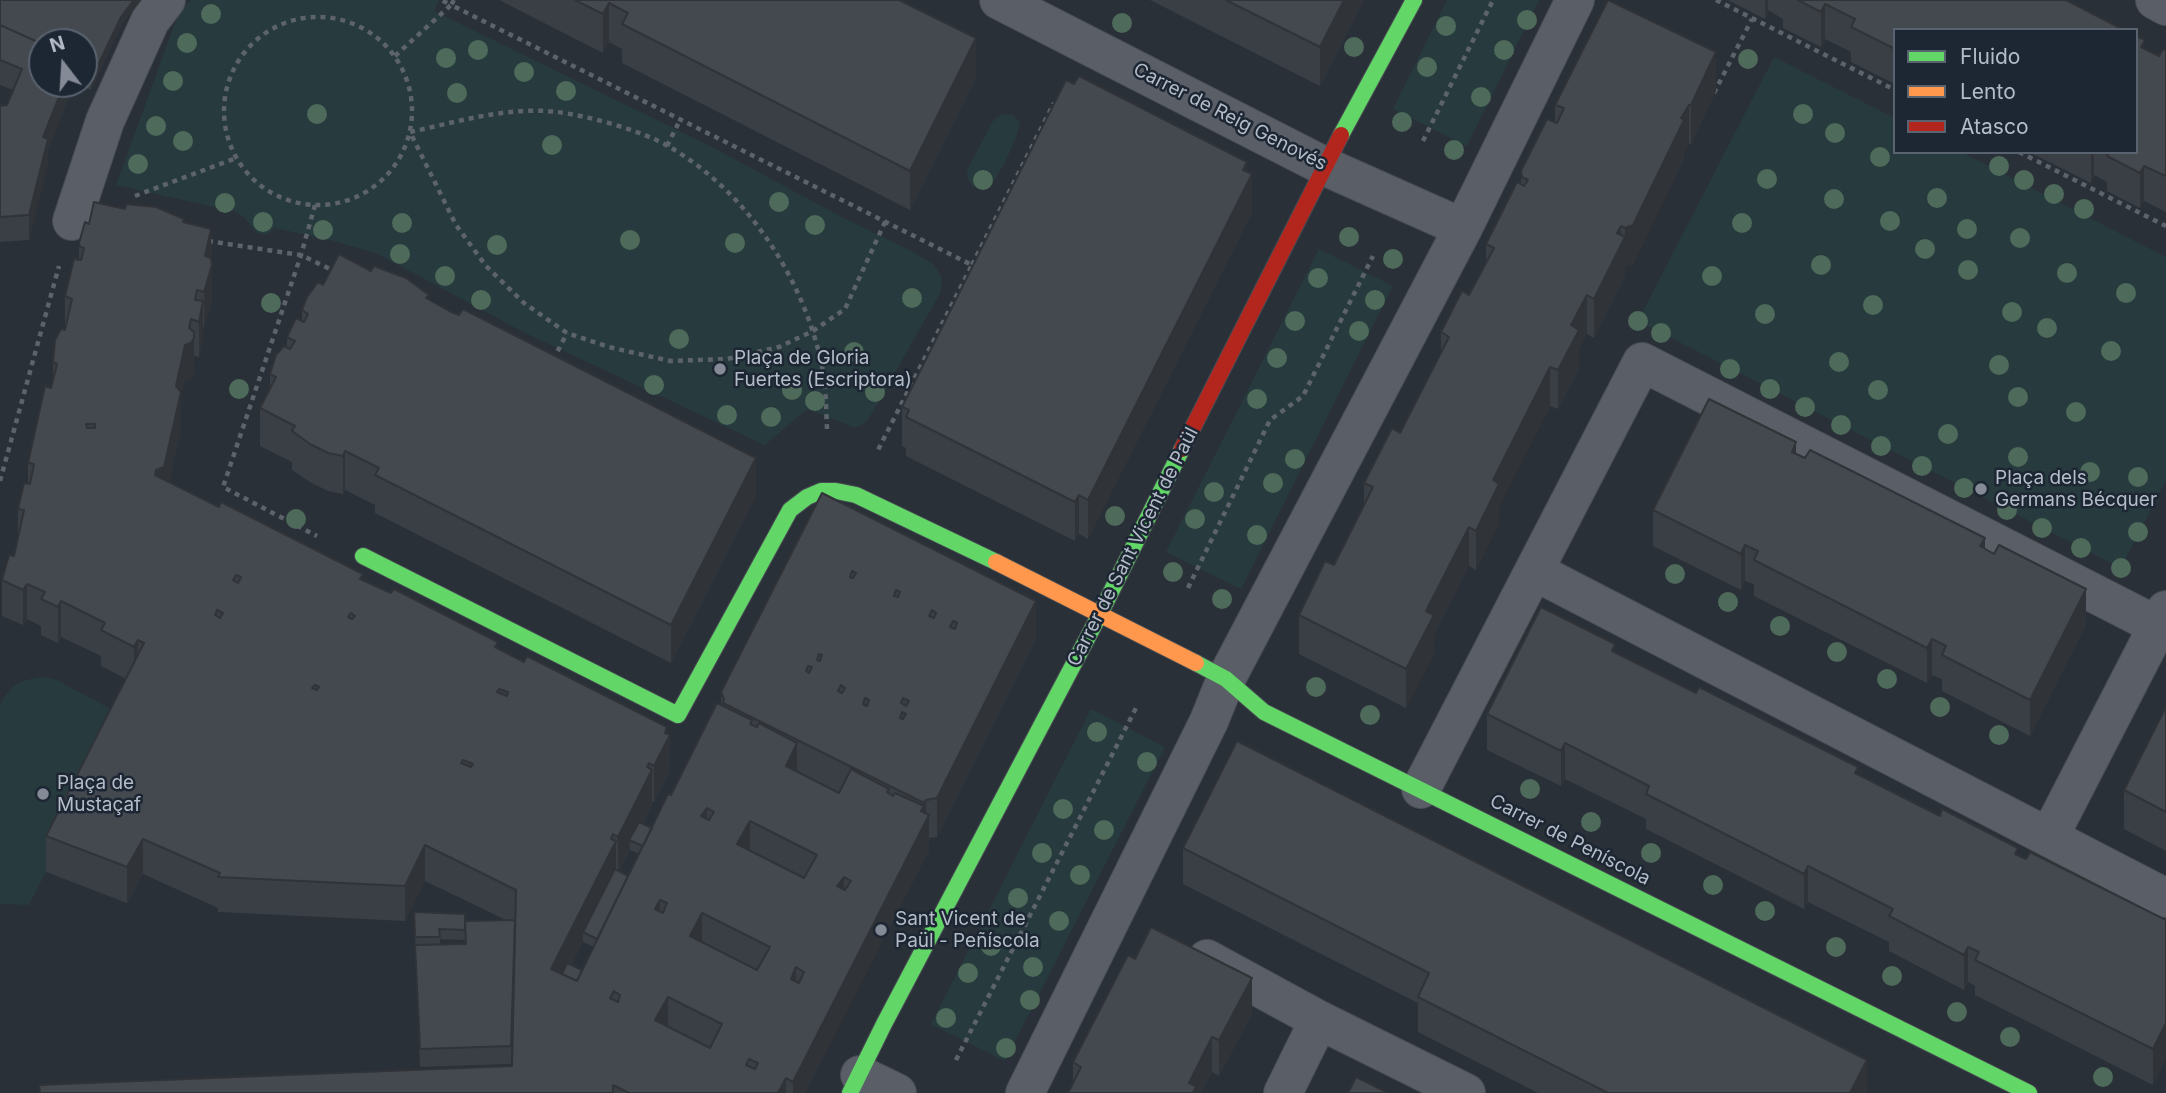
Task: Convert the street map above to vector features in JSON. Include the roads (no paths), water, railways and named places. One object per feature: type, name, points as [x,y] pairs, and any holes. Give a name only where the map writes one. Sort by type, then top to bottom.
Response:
[{"type":"street","points":[[72,221],[105,121],[150,22],[166,0]]},
{"type":"street","name":"Carrer de Reig Genovés","points":[[999,0],[1324,166],[1463,228]]},
{"type":"street","name":"Carrer de Sant Vicent de Paül","points":[[855,1084],[890,1012],[1100,614],[1324,166],[1414,0]]},
{"type":"street","points":[[1025,1093],[1209,720],[1226,679],[1463,228],[1575,0]]},
{"type":"street","points":[[2155,0],[2166,6]]},
{"type":"street","points":[[1421,789],[1642,362],[2162,618],[2049,837]]},
{"type":"street","points":[[363,556],[678,715],[790,510],[807,495],[830,489],[856,495],[1100,614]]},
{"type":"street","points":[[1534,571],[2166,898]]},
{"type":"street","name":"Carrer de Peníscola","points":[[1100,614],[1226,679],[1264,712],[2029,1093]]},
{"type":"street","points":[[1178,943],[1319,1020],[1466,1093]]},
{"type":"street","points":[[1283,1093],[1319,1020]]},
{"type":"street","points":[[855,1084],[897,1093]]},
{"type":"place","name":"Plaça de Gloria Fuertes (Escriptora)","points":[[720,369]]},
{"type":"place","name":"Plaça dels Germans Bécquer","points":[[1981,489]]},
{"type":"place","name":"Plaça de Mustaçaf","points":[[43,794]]},
{"type":"place","name":"Sant Vicent de Paül - Peñíscola","points":[[881,930]]}]
